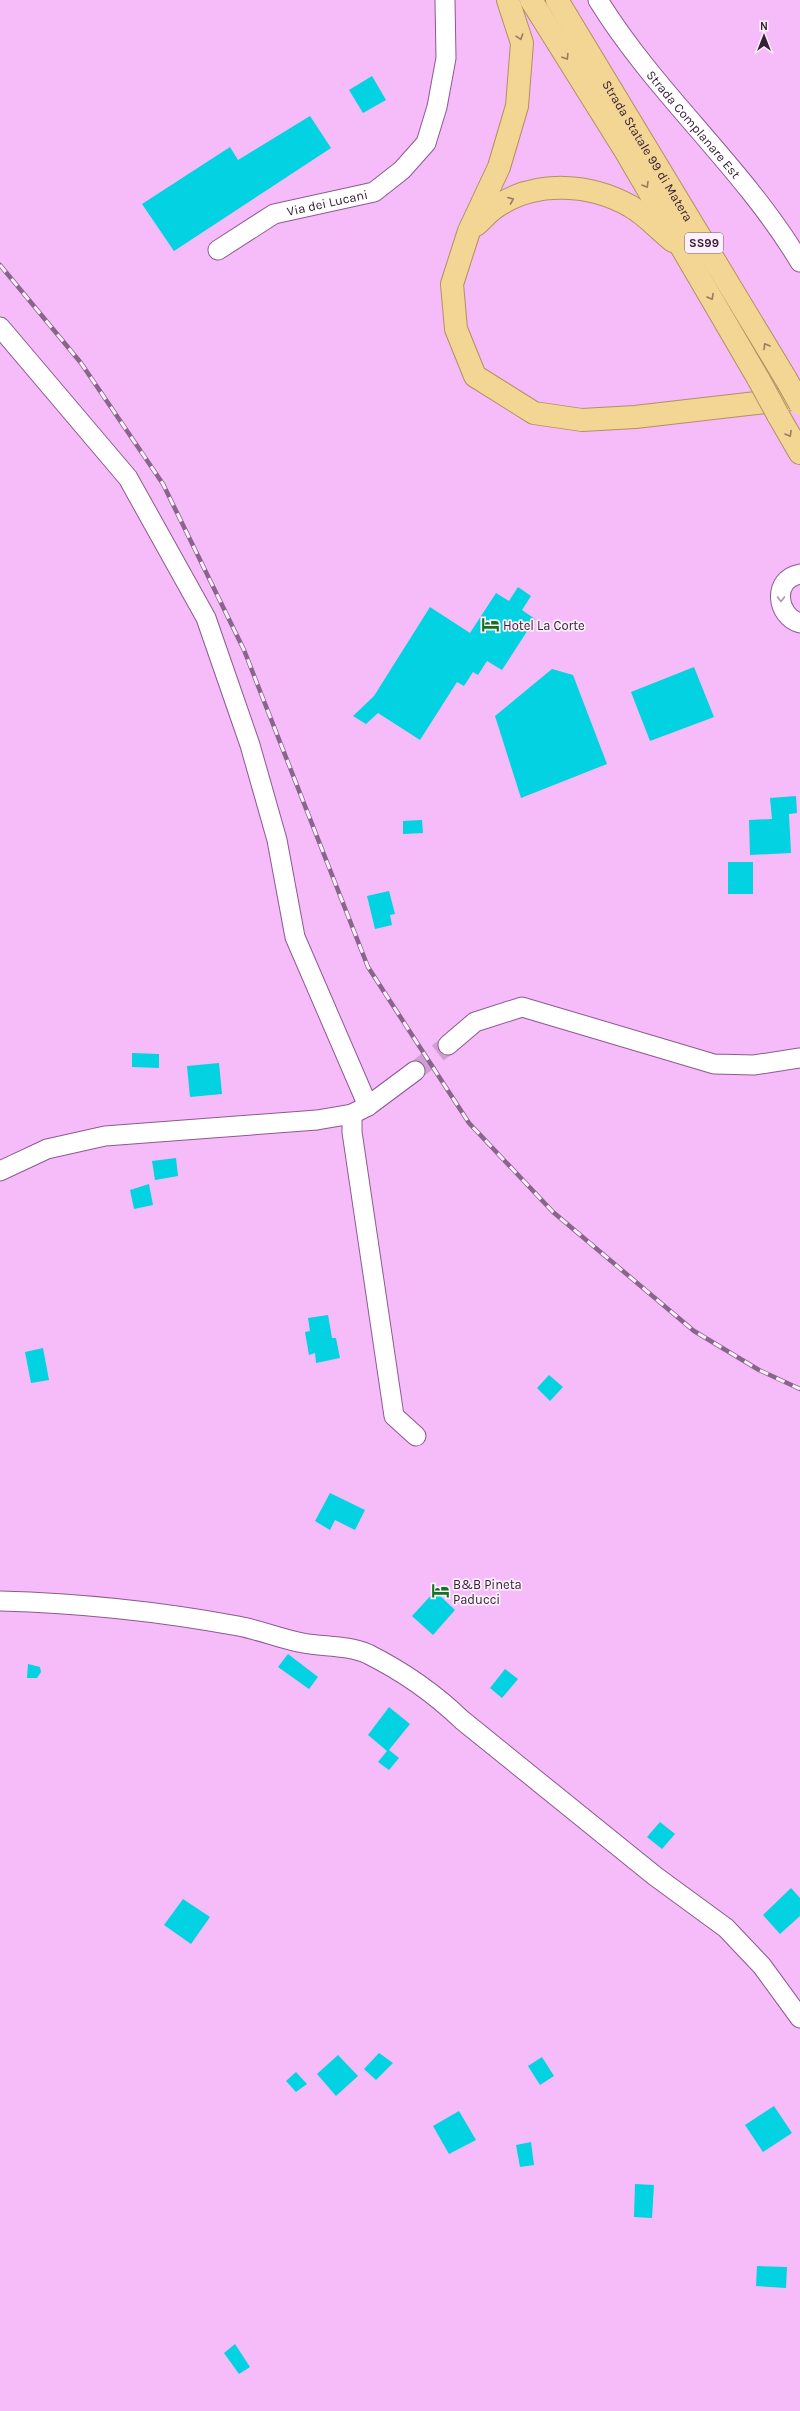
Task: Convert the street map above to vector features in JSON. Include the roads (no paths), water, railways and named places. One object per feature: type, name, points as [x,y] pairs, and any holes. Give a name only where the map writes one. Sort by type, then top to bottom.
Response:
[{"type":"highway","points":[[508,0],[522,43],[517,106],[499,168],[469,231],[452,284],[456,329],[475,376],[534,413],[582,420],[635,417],[800,398]]},
{"type":"highway","name":"Strada Statale 99 di Matera","points":[[531,0],[685,251],[800,453]]},
{"type":"highway","name":"Strada Statale 99 di Matera","points":[[557,0],[800,404]]},
{"type":"highway","points":[[469,231],[499,205],[532,191],[554,188],[584,188],[630,206],[685,251]]},
{"type":"street","name":"Via dei Lucani","points":[[218,250],[274,214],[374,192],[402,170],[426,143],[437,107],[446,58],[445,0]]},
{"type":"street","name":"Strada Complanare Est","points":[[598,0],[647,67],[751,194],[797,255]]},
{"type":"street","points":[[0,327],[128,478],[206,618],[250,745],[277,840],[296,938],[360,1110],[352,1132],[394,1416],[416,1436]]},
{"type":"street","points":[[800,574],[790,578],[784,584],[780,601],[786,616],[800,624]]},
{"type":"street","points":[[448,1045],[475,1022],[522,1006],[714,1064],[754,1065],[800,1058]]},
{"type":"street","points":[[0,1171],[48,1149],[105,1136],[317,1120],[360,1110],[415,1071]]},
{"type":"street","points":[[0,1601],[181,1616],[241,1626],[302,1643],[346,1648],[367,1654],[416,1682],[655,1876],[726,1928],[762,1966],[800,2018]]},
{"type":"tunnel","points":[[415,1071],[448,1045]]},
{"type":"railway","points":[[0,265],[81,363],[163,484],[244,650],[368,967],[469,1123],[553,1212],[694,1331],[759,1370],[800,1389]]},
{"type":"place","name":"Hotel La Corte","points":[[490,625]]},
{"type":"place","name":"B&B Pineta Paducci","points":[[440,1591]]}]
